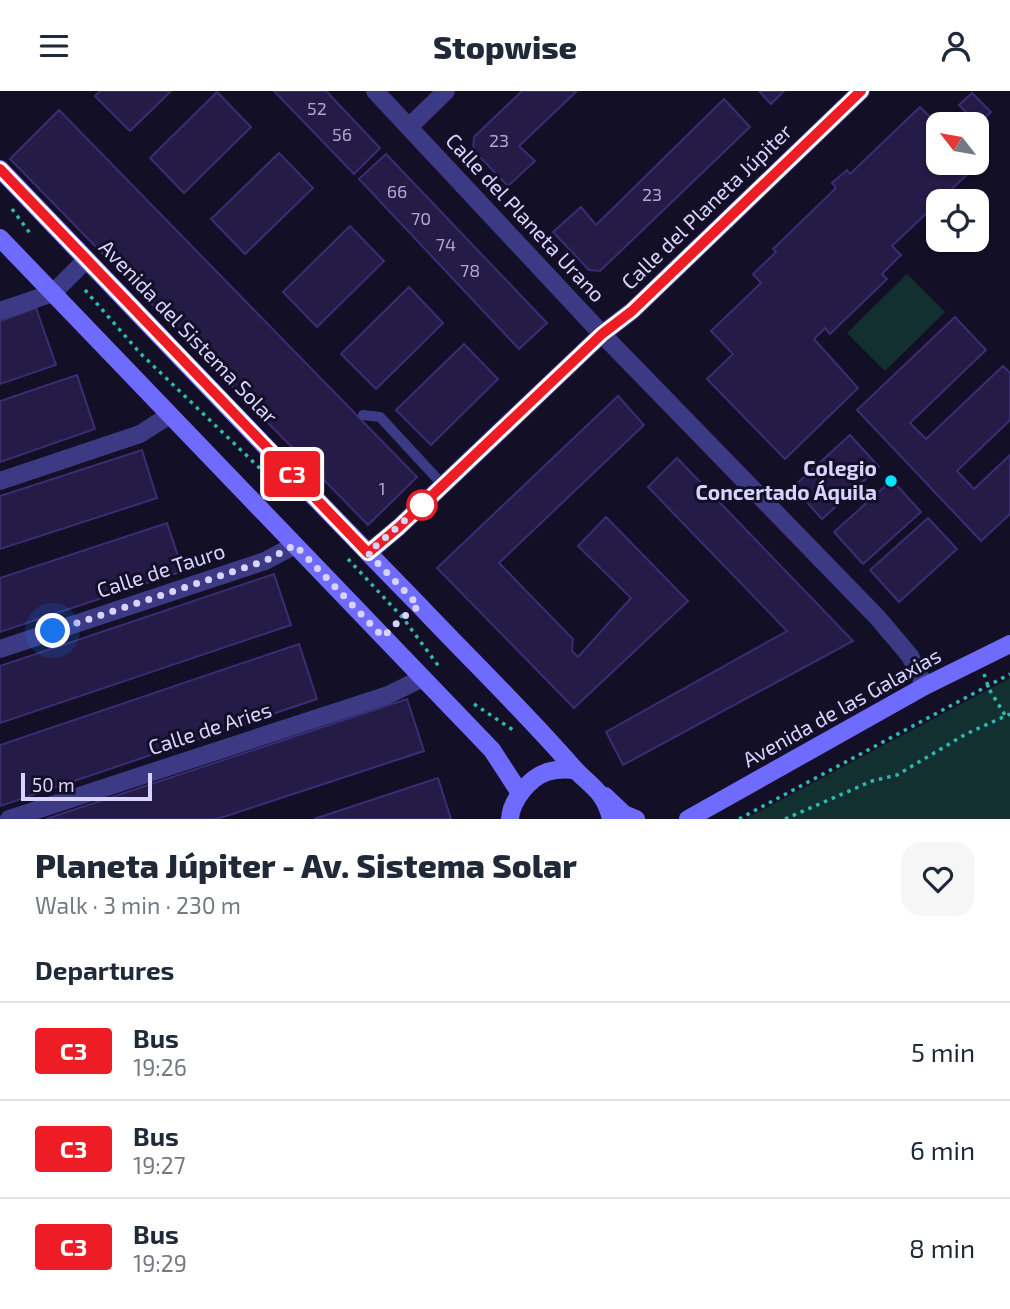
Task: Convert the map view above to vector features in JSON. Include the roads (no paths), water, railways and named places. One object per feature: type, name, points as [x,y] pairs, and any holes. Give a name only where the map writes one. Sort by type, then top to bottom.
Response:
[{"type":"street","name":"Calle del Planeta Urano","points":[[374,91],[602,334],[878,618],[910,656],[925,686]]},
{"type":"street","points":[[409,127],[446,91]]},
{"type":"street","name":"Calle del Planeta Júpiter","points":[[368,553],[602,334],[632,311],[861,91]]},
{"type":"street","name":"Avenida del Sistema Solar","points":[[0,169],[528,716],[575,770],[593,785]]},
{"type":"street","points":[[0,238],[492,750],[520,793]]},
{"type":"street","points":[[0,311],[53,293],[86,260]]},
{"type":"street","points":[[0,481],[140,434],[170,415]]},
{"type":"street","name":"Calle de Tauro","points":[[0,649],[265,561],[295,545]]},
{"type":"street","name":"Avenida de las Galaxias","points":[[678,819],[693,816],[925,686],[1010,645]]},
{"type":"street","name":"Calle de Aries","points":[[9,819],[388,695],[423,678]]},
{"type":"street","points":[[510,819],[510,811],[520,793],[543,773],[559,769],[575,770]]},
{"type":"street","points":[[593,785],[607,803],[611,819]]},
{"type":"street","points":[[593,785],[624,814],[636,819]]},
{"type":"lane","points":[[363,415],[380,417],[443,485]]},
{"type":"place","name":"Colegio Concertado Áquila","points":[[891,481]]}]
